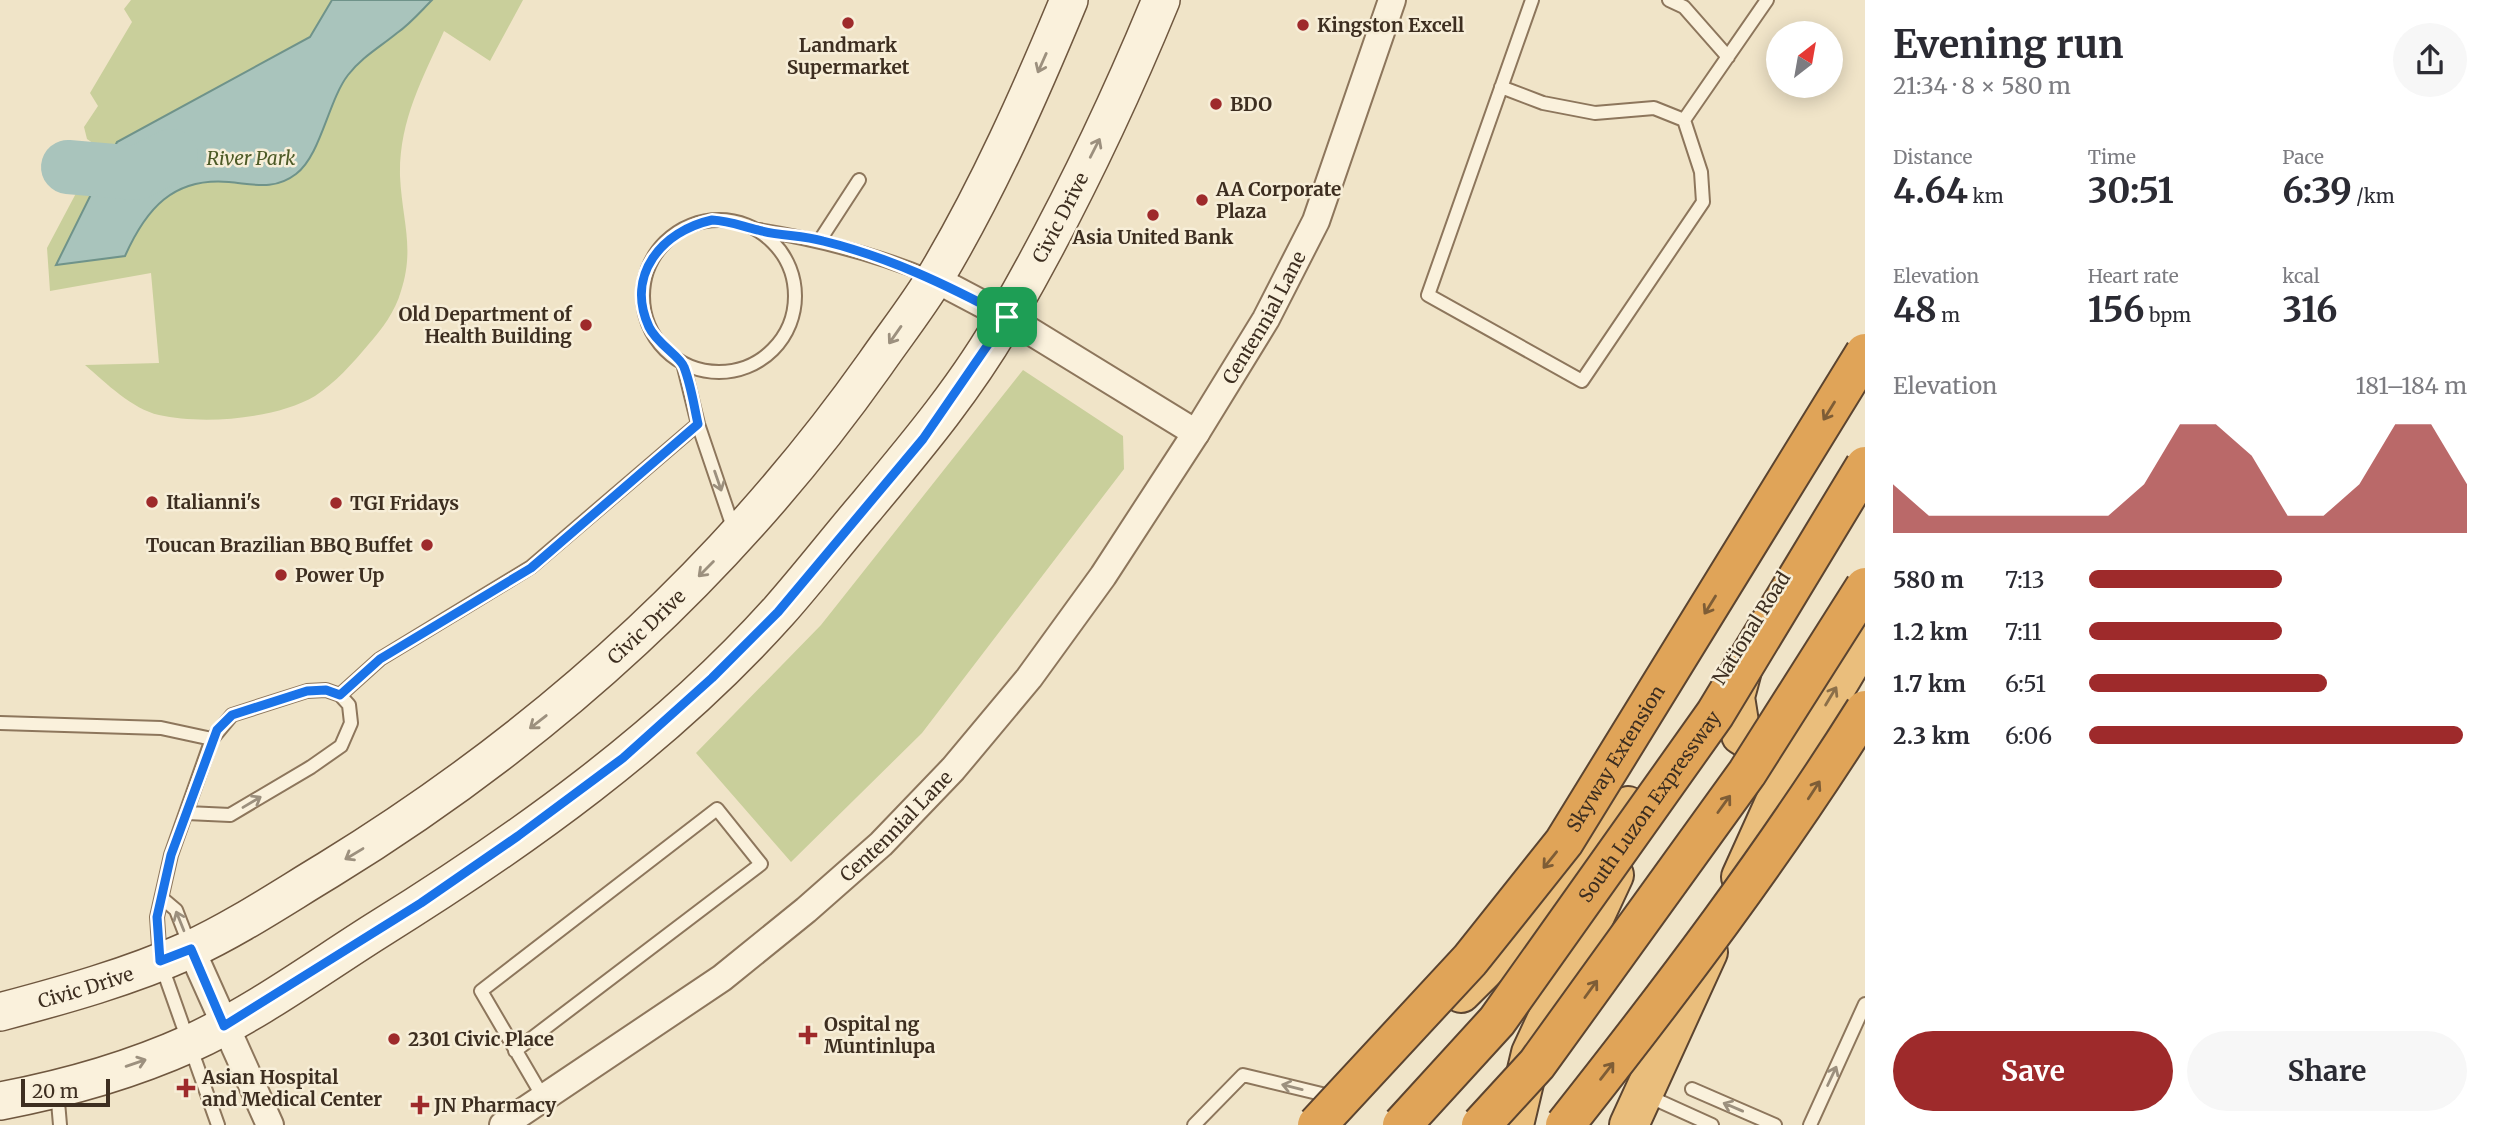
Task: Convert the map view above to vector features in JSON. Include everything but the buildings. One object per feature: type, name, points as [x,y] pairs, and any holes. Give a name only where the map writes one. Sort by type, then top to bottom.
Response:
[{"type":"highway","name":"Skyway Extension","points":[[1317,1125],[1470,960],[1564,842],[1865,353]]},
{"type":"highway","name":"National Road","points":[[1514,1125],[1531,1053],[1601,899],[1696,715],[1754,627],[1865,444]]},
{"type":"highway","name":"South Luzon Expressway","points":[[1402,1125],[1497,1021],[1715,714],[1865,466]]},
{"type":"highway","points":[[1481,1125],[1537,1064],[1746,773],[1865,587]]},
{"type":"highway","points":[[1754,627],[1735,697],[1741,735],[1760,747],[1797,753]]},
{"type":"highway","points":[[1637,1110],[1797,753],[1865,639]]},
{"type":"highway","points":[[1564,1125],[1680,979],[1812,794],[1865,710]]},
{"type":"highway","points":[[1360,1118],[1464,989],[1565,890],[1696,715]]},
{"type":"main road","name":"Civic Drive","points":[[0,1012],[59,996],[176,955],[379,839],[470,775],[570,697],[737,538],[806,456],[934,279],[1007,140],[1069,0]]},
{"type":"main road","name":"Civic Drive","points":[[0,1101],[58,1108],[224,1026],[421,903],[518,836],[623,758],[712,678],[778,612],[923,439],[1007,317],[1123,93],[1161,0]]},
{"type":"street","name":"Centennial Lane","points":[[503,1125],[722,978],[881,844],[953,769],[1029,678],[1103,576],[1266,319],[1316,221],[1392,0]]},
{"type":"street","points":[[934,279],[1007,317],[1196,433]]},
{"type":"street","points":[[176,955],[224,1026],[270,1125]]},
{"type":"lane","points":[[1532,0],[1428,295],[1582,381],[1703,202],[1701,172],[1684,120]]},
{"type":"lane","points":[[1669,0],[1685,3],[1728,57]]},
{"type":"lane","points":[[1684,120],[1767,0]]},
{"type":"lane","points":[[1501,88],[1543,103],[1595,113],[1654,108],[1684,120]]},
{"type":"lane","points":[[820,240],[859,180]]},
{"type":"lane","points":[[758,230],[778,247],[791,270],[796,296],[791,322],[778,344],[759,361],[734,371],[708,372],[683,363],[662,347],[649,327],[642,304],[643,280],[652,257],[668,239],[688,225],[712,220],[736,221],[758,230],[820,240],[887,259],[934,279]]},
{"type":"lane","points":[[683,363],[698,424],[737,538]]},
{"type":"lane","points":[[340,695],[380,659],[531,568],[698,424]]},
{"type":"lane","points":[[176,955],[157,917],[171,855],[212,739],[232,715],[307,691],[326,690],[340,695],[349,705],[351,723],[341,746],[312,767],[230,815],[187,813]]},
{"type":"lane","points":[[0,723],[162,728],[212,739]]},
{"type":"lane","points":[[515,1051],[761,864],[717,809],[481,991],[515,1051],[543,1097]]},
{"type":"lane","points":[[1536,937],[1565,890]]},
{"type":"lane","points":[[163,899],[176,910],[176,955],[188,1045],[218,1125]]},
{"type":"lane","points":[[1194,1125],[1243,1075],[1360,1118],[1486,1018],[1515,972]]},
{"type":"lane","points":[[1810,1125],[1862,1026],[1865,1004]]},
{"type":"lane","points":[[1692,1089],[1774,1125]]},
{"type":"lane","points":[[1637,1110],[1712,1125]]},
{"type":"green space","name":"River Park","points":[[131,0],[523,0],[490,61],[444,31],[413,101],[403,137],[400,176],[407,261],[398,299],[383,326],[350,366],[322,391],[299,404],[239,418],[177,418],[149,412],[120,394],[85,365],[159,363],[151,273],[50,291],[47,248],[100,148],[87,139],[84,127],[98,106],[90,93],[132,22],[124,9]]},
{"type":"green space","points":[[1023,370],[1123,436],[1124,469],[922,733],[791,862],[696,753],[821,625]]},
{"type":"water","points":[[332,0],[432,0],[406,26],[365,57],[348,75],[312,154],[296,174],[271,185],[209,182],[192,185],[177,191],[152,211],[125,256],[56,265],[117,142],[310,37]]},
{"type":"waterway","points":[[68,167],[137,173],[171,156]]},
{"type":"place","name":"Landmark Supermarket","points":[[848,23]]},
{"type":"place","name":"Kingston Excell","points":[[1303,25]]},
{"type":"place","name":"BDO","points":[[1216,104]]},
{"type":"place","name":"AA Corporate Plaza","points":[[1202,200]]},
{"type":"place","name":"Asia United Bank","points":[[1153,215]]},
{"type":"place","name":"Old Department of Health Building","points":[[586,325]]},
{"type":"place","name":"Italianni's","points":[[152,502]]},
{"type":"place","name":"TGI Fridays","points":[[336,503]]},
{"type":"place","name":"Toucan Brazilian BBQ Buffet","points":[[427,545]]},
{"type":"place","name":"Power Up","points":[[281,575]]},
{"type":"place","name":"Ospital ng Muntinlupa","points":[[808,1035]]},
{"type":"place","name":"2301 Civic Place","points":[[394,1039]]},
{"type":"place","name":"Asian Hospital and Medical Center","points":[[186,1088]]},
{"type":"place","name":"JN Pharmacy","points":[[420,1105]]},
{"type":"route","points":[[712,220],[736,221],[758,230],[820,240],[887,259],[934,279],[1007,317],[923,439],[778,612],[712,678],[623,758],[518,836],[421,903],[224,1026],[191,949],[160,961],[157,917],[171,855],[212,739],[232,715],[307,691],[326,690],[340,695],[380,659],[531,568],[698,424],[683,363],[662,347],[649,327],[642,304],[643,280],[652,257],[668,239],[688,225],[712,220]]}]
